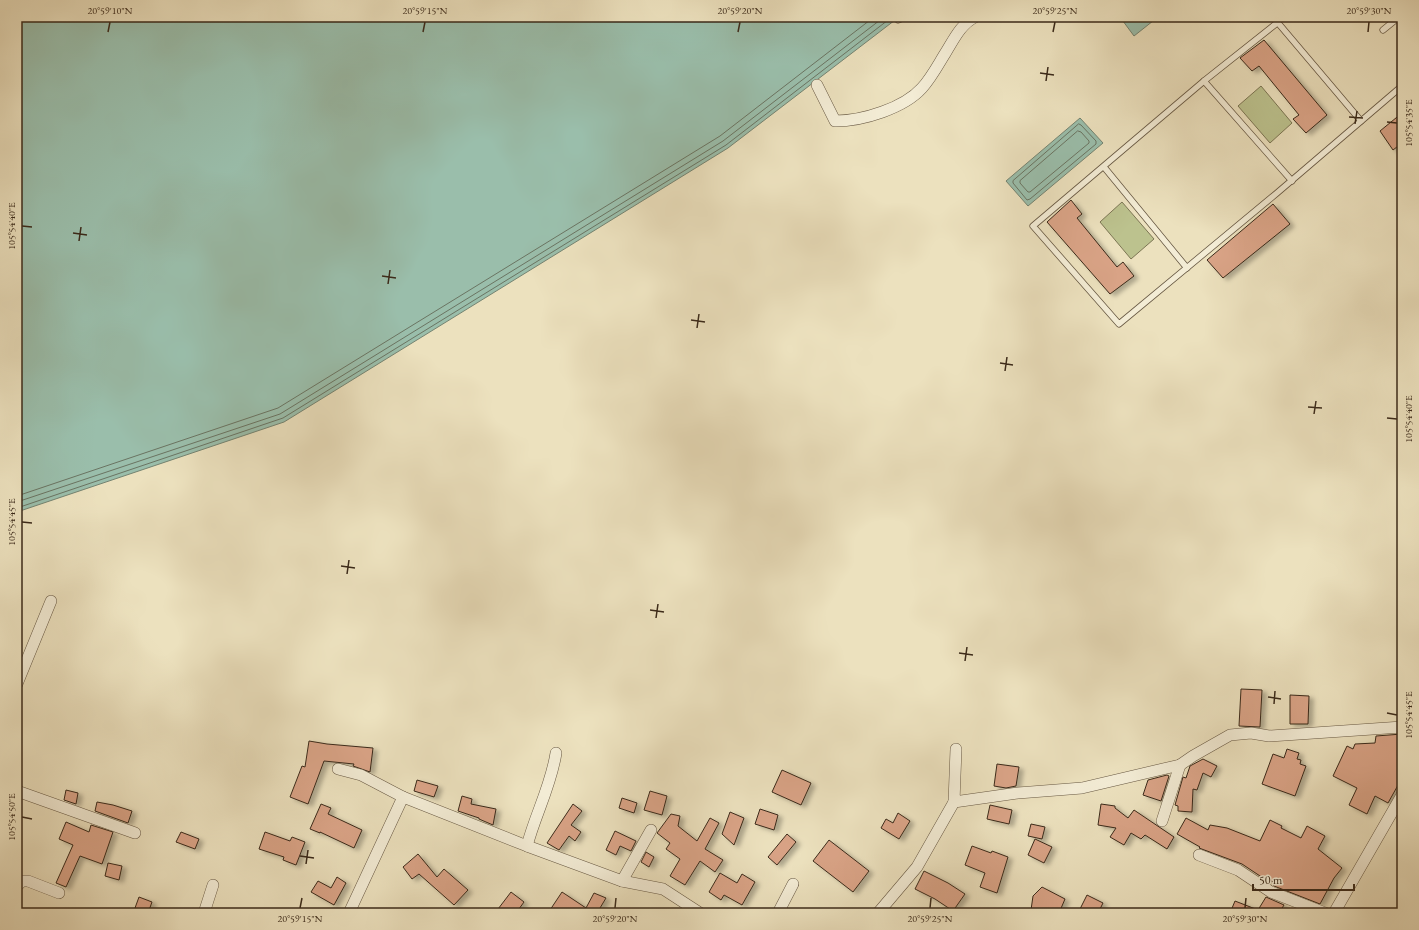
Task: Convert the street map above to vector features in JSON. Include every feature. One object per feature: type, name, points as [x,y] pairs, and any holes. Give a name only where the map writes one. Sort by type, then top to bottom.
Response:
[{"type":"street","points":[[817,84],[835,120],[849,121],[883,111],[906,102],[922,87],[958,31],[973,18]]},
{"type":"street","points":[[17,684],[51,601]]},
{"type":"street","points":[[954,802],[1018,793],[1082,788],[1180,765],[1230,735],[1250,733],[1269,736],[1402,727]]},
{"type":"street","points":[[878,913],[917,867],[954,802],[956,749]]},
{"type":"street","points":[[527,846],[531,831],[542,806],[556,754]]},
{"type":"street","points":[[1162,821],[1180,765]]},
{"type":"street","points":[[338,770],[361,775],[403,797],[527,846],[622,881],[663,889],[700,913]]},
{"type":"street","points":[[17,791],[135,833]]},
{"type":"street","points":[[1334,913],[1402,795]]},
{"type":"street","points":[[349,913],[403,797]]},
{"type":"street","points":[[622,881],[652,830]]},
{"type":"street","points":[[1199,855],[1238,870],[1271,892],[1325,913]]},
{"type":"street","points":[[17,886],[22,881],[28,881],[58,893]]},
{"type":"street","points":[[778,913],[793,884]]},
{"type":"street","points":[[204,913],[213,885]]},
{"type":"lane","points":[[898,20],[903,18],[939,17],[973,18]]},
{"type":"lane","points":[[1273,17],[1361,121]]},
{"type":"lane","points":[[1383,30],[1399,17]]},
{"type":"lane","points":[[1277,22],[1033,226],[1119,324],[1292,181],[1402,86]]},
{"type":"lane","points":[[1204,82],[1292,181]]},
{"type":"lane","points":[[1104,167],[1187,268]]},
{"type":"shaded area","points":[[1261,86],[1292,123],[1270,143],[1238,106]]},
{"type":"shaded area","points":[[1122,202],[1154,239],[1131,259],[1100,222]]},
{"type":"water","points":[[17,17],[899,17],[728,148],[284,422],[17,512]]},
{"type":"water","points":[[1120,17],[1158,17],[1134,36]]},
{"type":"water","points":[[1080,118],[1103,143],[1028,206],[1006,181]]},
{"type":"building","points":[[1264,40],[1327,115],[1306,133],[1293,119],[1299,115],[1259,66],[1252,71],[1240,58]]},
{"type":"building","points":[[1402,113],[1402,143],[1393,150],[1380,131]]},
{"type":"building","points":[[1071,200],[1082,214],[1077,218],[1117,267],[1123,262],[1134,276],[1110,294],[1047,222]]},
{"type":"building","points":[[1273,204],[1290,224],[1223,278],[1207,260]]},
{"type":"building","points":[[1241,689],[1262,690],[1260,727],[1239,726]]},
{"type":"building","points":[[1290,695],[1309,696],[1308,724],[1290,724]]},
{"type":"building","points":[[1402,734],[1402,778],[1388,803],[1375,796],[1367,814],[1349,805],[1357,788],[1333,776],[1347,746],[1353,749],[1355,744],[1375,743],[1376,736]]},
{"type":"building","points":[[309,741],[373,748],[370,772],[353,766],[354,764],[324,761],[308,804],[290,797],[302,766],[305,767]]},
{"type":"building","points":[[1287,749],[1299,753],[1297,759],[1301,760],[1300,764],[1306,766],[1295,796],[1262,784],[1273,754],[1284,758]]},
{"type":"building","points":[[1203,759],[1217,766],[1211,777],[1203,773],[1197,790],[1193,789],[1192,812],[1178,811],[1178,806],[1175,805],[1183,777],[1186,778],[1190,766]]},
{"type":"building","points":[[997,764],[1019,767],[1016,786],[1006,788],[994,786]]},
{"type":"building","points":[[782,770],[811,783],[801,805],[772,792]]},
{"type":"building","points":[[1167,775],[1169,776],[1161,801],[1143,795],[1148,780]]},
{"type":"building","points":[[417,780],[438,786],[434,797],[414,791]]},
{"type":"building","points":[[66,790],[78,793],[76,804],[64,800]]},
{"type":"building","points":[[650,791],[667,796],[662,815],[644,810]]},
{"type":"building","points":[[462,796],[472,799],[471,804],[496,809],[493,825],[479,818],[458,811]]},
{"type":"building","points":[[622,798],[637,803],[634,813],[619,808]]},
{"type":"building","points":[[97,802],[132,811],[128,823],[95,811]]},
{"type":"building","points":[[321,804],[331,808],[328,814],[362,830],[354,848],[320,832],[310,829]]},
{"type":"building","points":[[573,804],[582,811],[571,825],[581,832],[575,841],[569,836],[559,850],[547,843]]},
{"type":"building","points":[[1101,804],[1115,806],[1115,808],[1128,818],[1134,810],[1174,837],[1167,849],[1145,835],[1141,839],[1131,833],[1124,845],[1110,837],[1116,828],[1098,825]]},
{"type":"building","points":[[990,805],[1012,810],[1009,824],[987,819]]},
{"type":"building","points":[[760,809],[778,815],[774,830],[755,824]]},
{"type":"building","points":[[730,812],[744,818],[734,845],[722,834]]},
{"type":"building","points":[[898,813],[910,821],[899,839],[881,828],[886,819],[893,823]]},
{"type":"building","points":[[671,814],[680,816],[678,826],[697,841],[710,818],[719,823],[705,849],[723,860],[715,872],[700,861],[685,885],[670,876],[680,859],[666,849],[670,843],[657,833]]},
{"type":"building","points":[[1186,818],[1208,830],[1210,825],[1227,828],[1260,841],[1270,820],[1282,826],[1281,828],[1301,838],[1307,826],[1325,836],[1318,849],[1342,868],[1334,878],[1320,904],[1274,886],[1274,882],[1263,878],[1242,864],[1199,848],[1200,847],[1177,834]]},
{"type":"building","points":[[66,822],[89,832],[91,825],[113,832],[102,864],[80,856],[66,887],[56,883],[73,845],[59,839]]},
{"type":"building","points":[[1031,824],[1045,827],[1042,839],[1028,836]]},
{"type":"building","points":[[615,831],[636,841],[631,851],[620,846],[616,855],[606,850]]},
{"type":"building","points":[[181,832],[199,839],[195,849],[176,842]]},
{"type":"building","points":[[265,832],[290,841],[292,837],[305,842],[296,865],[283,860],[284,857],[259,849]]},
{"type":"building","points":[[787,834],[796,842],[777,865],[768,857]]},
{"type":"building","points":[[1035,839],[1052,847],[1044,863],[1028,855]]},
{"type":"building","points":[[829,840],[869,871],[853,892],[813,861]]},
{"type":"building","points":[[972,846],[1008,857],[997,893],[980,887],[985,873],[965,865]]},
{"type":"building","points":[[646,852],[654,857],[649,867],[641,862]]},
{"type":"building","points":[[418,854],[437,877],[444,869],[468,890],[454,905],[419,874],[412,879],[403,867]]},
{"type":"building","points":[[108,863],[122,866],[119,880],[105,876]]},
{"type":"building","points":[[924,871],[948,883],[965,894],[953,911],[935,899],[915,889]]},
{"type":"building","points":[[720,873],[737,883],[742,874],[755,882],[742,905],[724,895],[721,900],[709,892]]},
{"type":"building","points":[[337,877],[346,883],[334,905],[311,892],[318,881],[331,888]]},
{"type":"building","points":[[1042,887],[1065,899],[1059,913],[1037,913],[1031,910],[1033,896]]},
{"type":"building","points":[[511,892],[524,902],[516,913],[495,913]]},
{"type":"building","points":[[562,892],[586,908],[594,893],[606,898],[597,913],[548,913]]},
{"type":"building","points":[[1087,895],[1103,903],[1098,913],[1078,913]]},
{"type":"building","points":[[139,897],[152,902],[148,913],[135,908]]},
{"type":"building","points":[[1266,897],[1284,905],[1279,913],[1230,913],[1235,901],[1258,910]]}]
